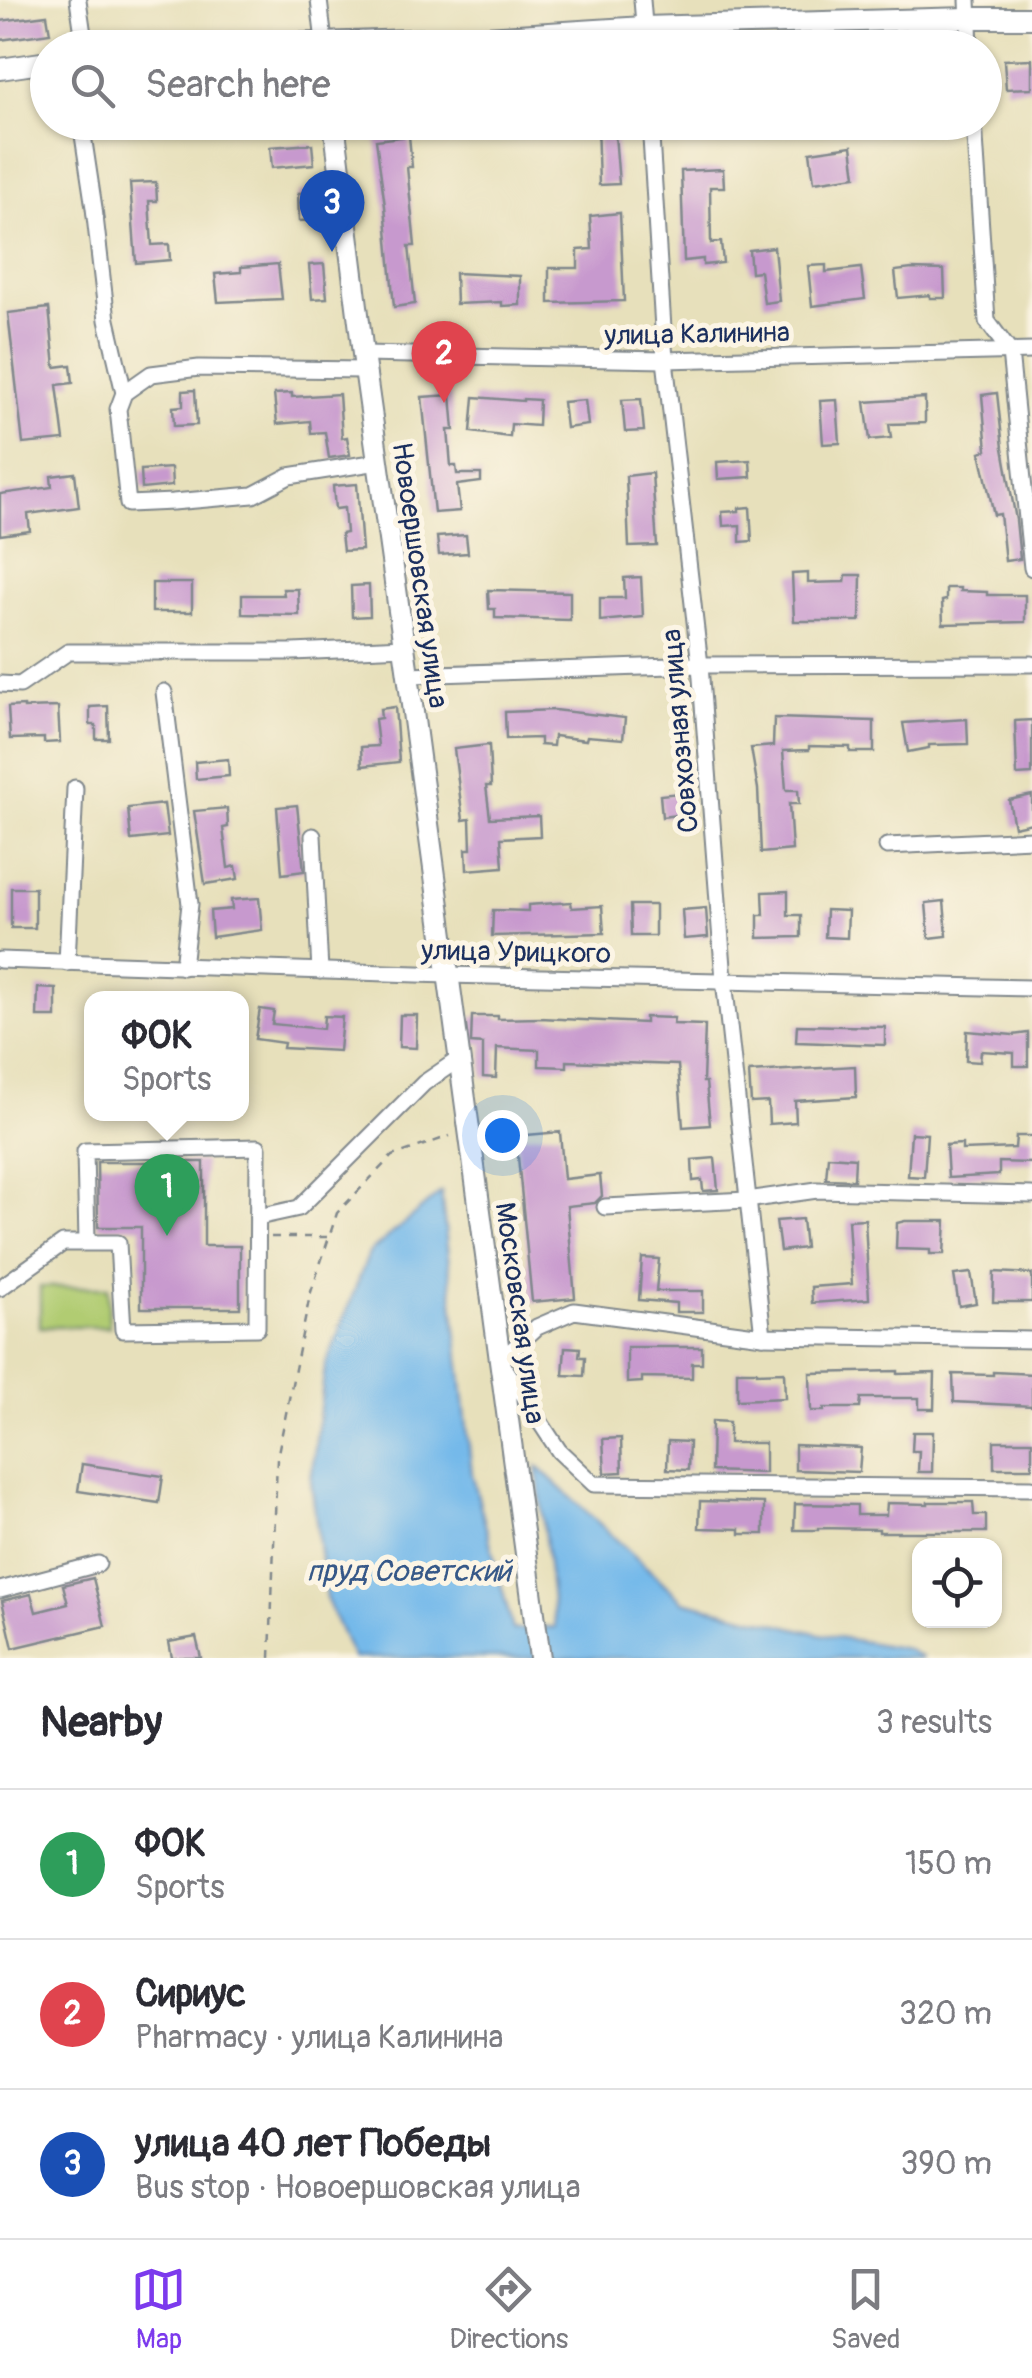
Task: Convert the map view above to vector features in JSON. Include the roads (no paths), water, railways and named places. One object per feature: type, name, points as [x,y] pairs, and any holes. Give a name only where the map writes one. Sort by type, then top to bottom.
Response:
[{"type":"main road","points":[[726,30],[968,9],[1032,18]]},
{"type":"main road","points":[[0,68],[30,64]]},
{"type":"main road","name":"Новоершовская улица","points":[[336,140],[447,976]]},
{"type":"main road","name":"Московская улица","points":[[447,976],[540,1658]]},
{"type":"street","points":[[78,0],[82,30]]},
{"type":"street","points":[[318,0],[322,30]]},
{"type":"street","points":[[642,0],[644,30]]},
{"type":"street","points":[[83,140],[107,320],[124,393],[118,409],[128,504],[253,494],[290,476],[378,462]]},
{"type":"street","name":"Совхозная улица","points":[[651,140],[665,360],[700,666],[724,980],[763,1336]]},
{"type":"street","points":[[975,140],[987,321],[1010,352],[1032,568]]},
{"type":"street","name":"улица Калинина","points":[[124,393],[151,374],[198,368],[1032,350]]},
{"type":"street","points":[[0,684],[20,685],[68,652],[293,652],[404,647]]},
{"type":"street","points":[[408,675],[700,666],[1032,664]]},
{"type":"street","points":[[164,692],[190,904],[184,967]]},
{"type":"street","points":[[67,963],[74,788]]},
{"type":"street","points":[[313,836],[320,972]]},
{"type":"street","points":[[887,846],[1032,839]]},
{"type":"street","name":"улица Урицкого","points":[[0,960],[447,976],[1032,988]]},
{"type":"street","points":[[258,1218],[299,1208],[424,1083],[459,1060]]},
{"type":"street","points":[[0,1288],[63,1243],[118,1244],[123,1330],[258,1328],[258,1147],[86,1151],[86,1242]]},
{"type":"street","points":[[605,1207],[747,1200],[817,1190],[1032,1195]]},
{"type":"street","points":[[1032,1340],[763,1336],[574,1311],[537,1327],[500,1361],[559,1452],[594,1484],[1032,1488]]},
{"type":"street","points":[[0,1590],[98,1564]]},
{"type":"water","name":"пруд Советский","points":[[441,1192],[472,1474],[513,1630],[555,1627],[537,1466],[683,1601],[820,1634],[906,1649],[923,1658],[353,1658],[326,1598],[311,1481],[325,1367],[369,1253]]},
{"type":"place","name":"улица 40 лет Победы","points":[[332,252]]},
{"type":"place","name":"Сириус","points":[[444,403]]},
{"type":"place","name":"ФОК","points":[[167,1236]]}]
